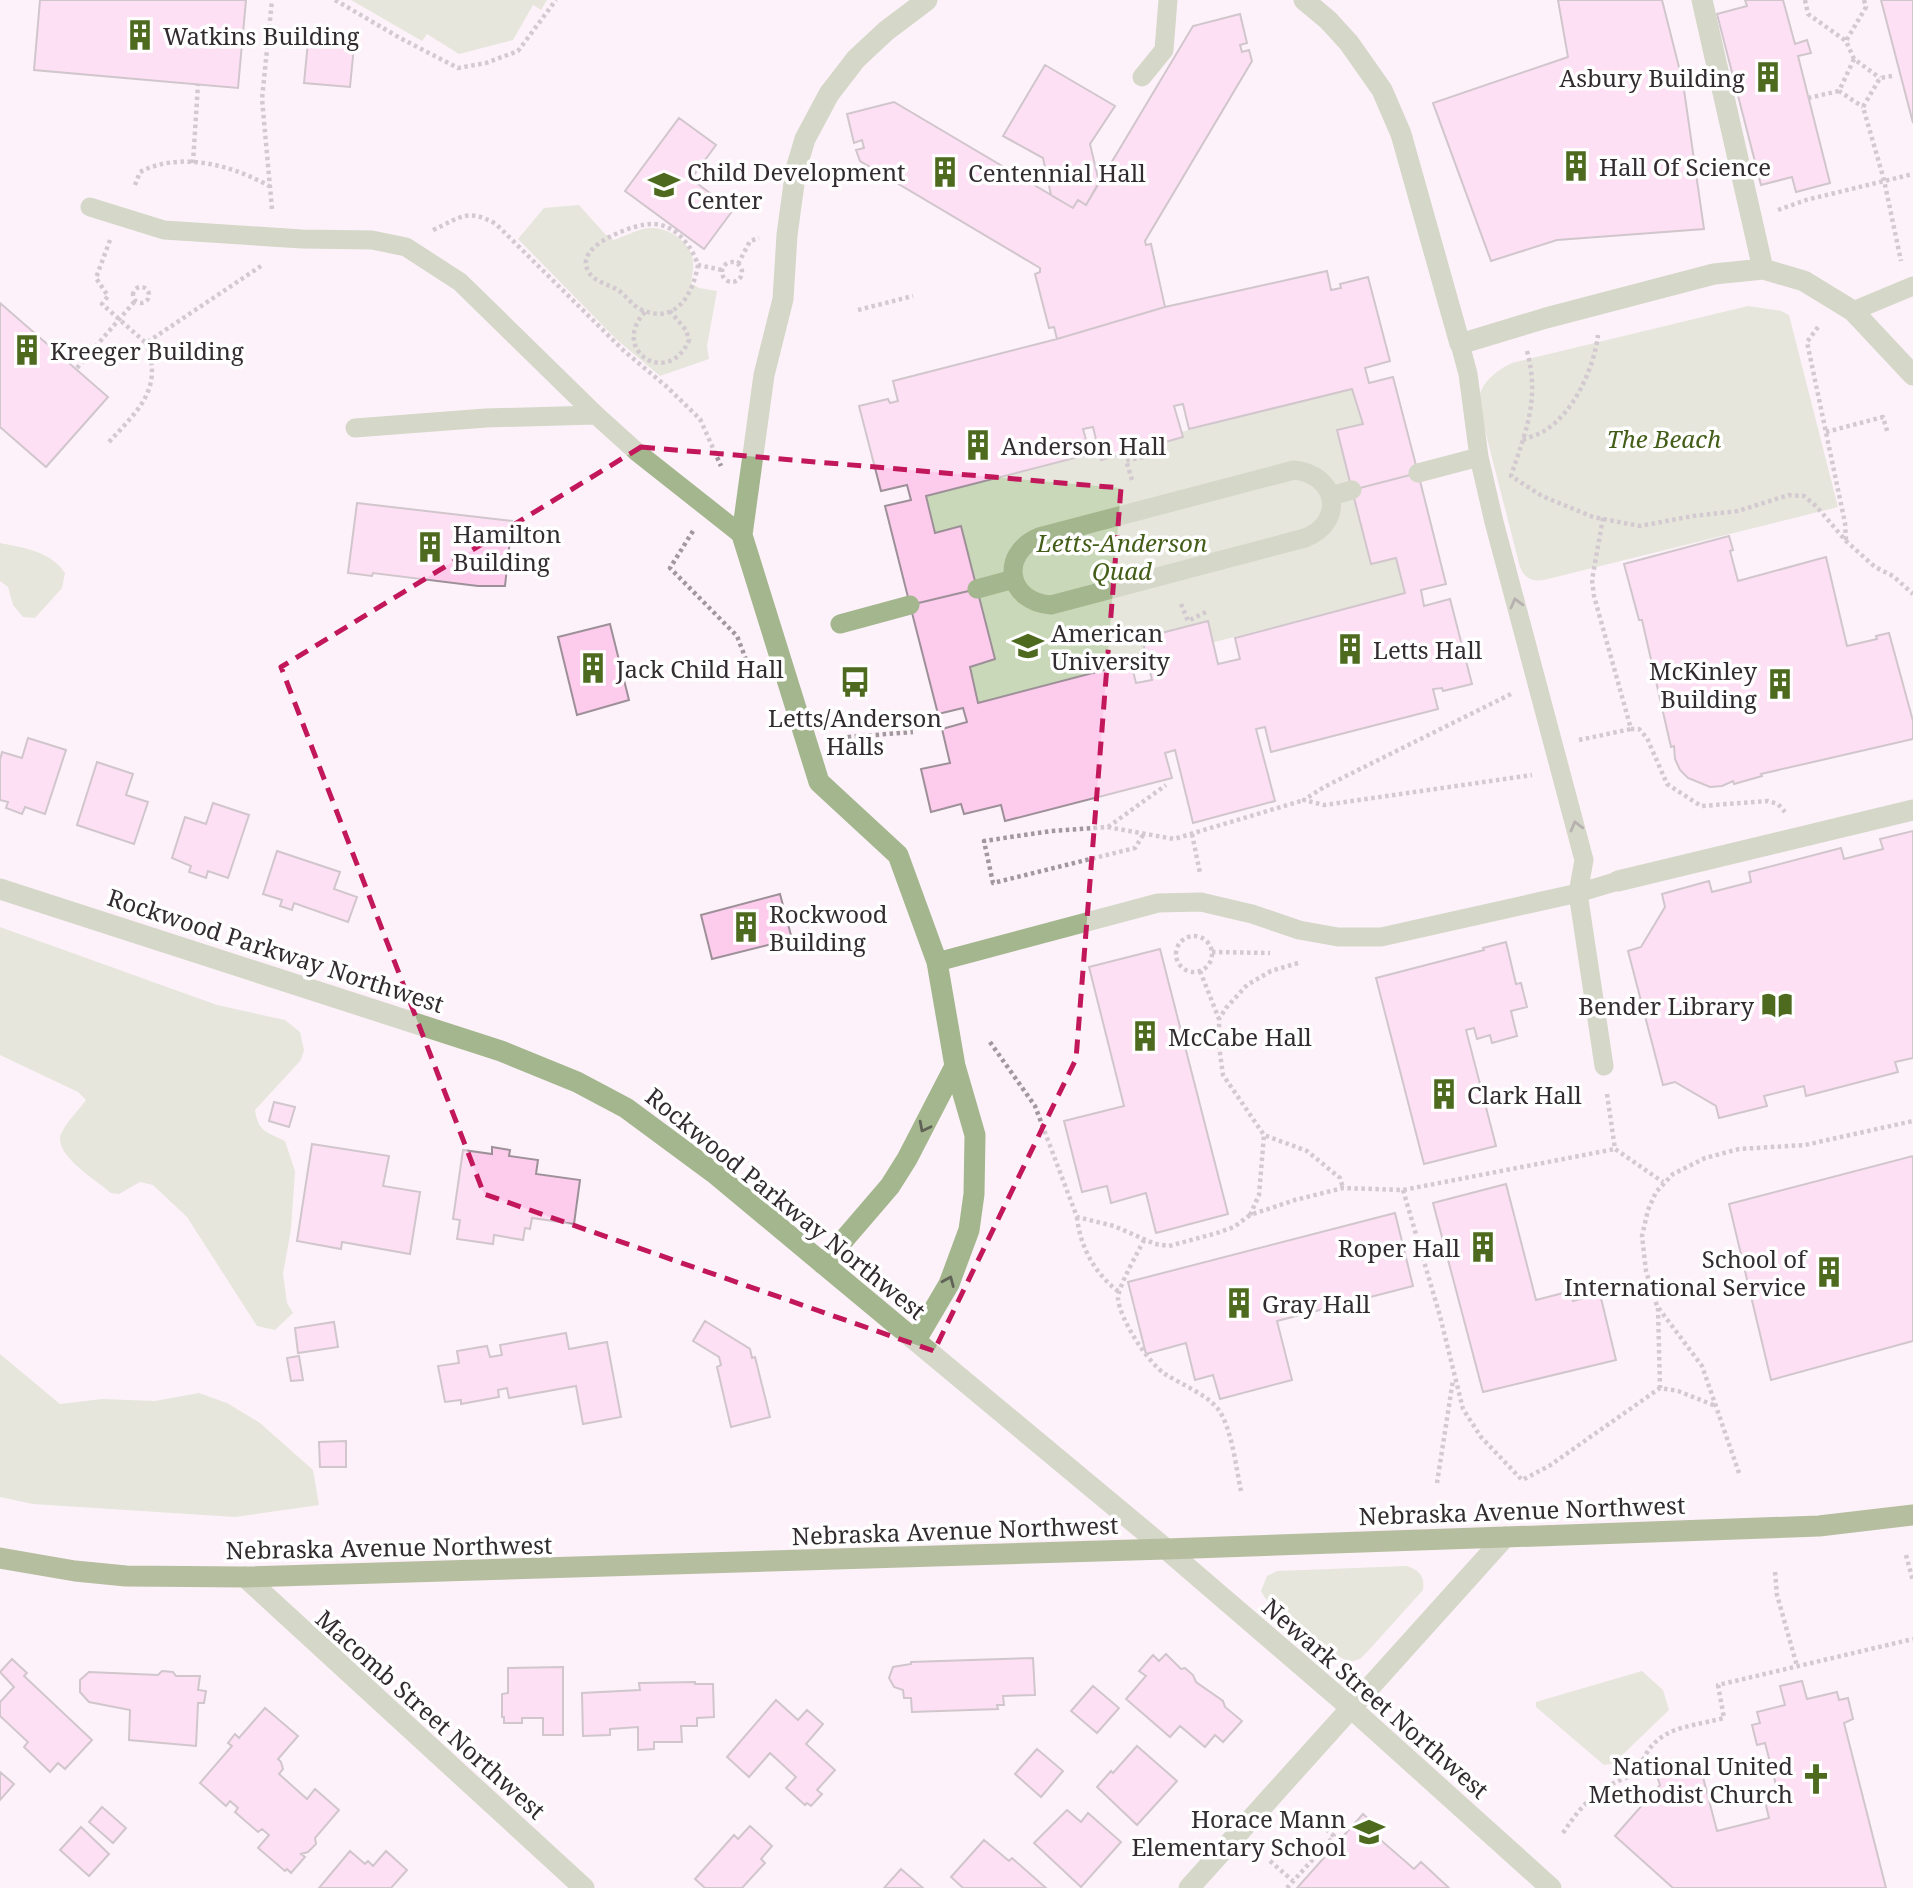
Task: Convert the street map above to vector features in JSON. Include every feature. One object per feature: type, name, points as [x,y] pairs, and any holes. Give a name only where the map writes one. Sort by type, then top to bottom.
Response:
[{"type":"main road","name":"Nebraska Avenue Northwest","points":[[0,1558],[75,1571],[126,1576],[245,1577],[1819,1526],[1913,1515]]},
{"type":"street","points":[[916,1340],[949,1284],[969,1230],[974,1194],[975,1135],[956,1066],[937,962],[898,855],[819,782],[742,535],[764,375],[783,299],[787,235],[796,169],[805,139],[829,94],[856,59],[886,30],[927,0]]},
{"type":"street","points":[[1304,0],[1328,20],[1349,43],[1382,90],[1401,134],[1460,344],[1532,321],[1714,274],[1763,269],[1804,281],[1853,311],[1913,377]]},
{"type":"street","points":[[1702,0],[1763,269]]},
{"type":"street","points":[[1618,881],[1913,810]]},
{"type":"street","name":"Rockwood Parkway Northwest","points":[[0,889],[488,1046],[578,1082],[626,1108],[714,1172],[1166,1549]]},
{"type":"street","points":[[823,1264],[890,1186],[956,1066]]},
{"type":"street","points":[[1189,1888],[1505,1537]]},
{"type":"street","name":"Newark Street Northwest","points":[[1166,1549],[1351,1708],[1551,1888]]},
{"type":"street","name":"Macomb Street Northwest","points":[[245,1577],[584,1888]]},
{"type":"lane","points":[[1142,76],[1164,50],[1168,0]]},
{"type":"lane","points":[[90,207],[164,230],[302,239],[372,240],[406,247],[460,282],[637,452],[742,535]]},
{"type":"lane","points":[[1853,311],[1913,286]]},
{"type":"lane","points":[[1460,344],[1468,374],[1479,457],[1494,522],[1584,860],[1578,892],[1604,1066]]},
{"type":"lane","points":[[355,428],[486,418],[596,415]]},
{"type":"lane","points":[[1418,473],[1479,457]]},
{"type":"lane","points":[[1288,471],[1306,471],[1317,476],[1326,485],[1331,496],[1329,517],[1315,534],[1305,538],[1057,604],[1039,604],[1028,599],[1019,591],[1014,579],[1013,569],[1021,549],[1029,541],[1039,537],[1288,471]]},
{"type":"lane","points":[[1331,496],[1352,490]]},
{"type":"lane","points":[[977,589],[1014,579]]},
{"type":"lane","points":[[840,624],[910,605]]},
{"type":"lane","points":[[937,962],[1158,903],[1201,902],[1252,914],[1299,930],[1338,937],[1381,937],[1618,881]]},
{"type":"path","points":[[272,0],[262,99],[272,213]]},
{"type":"path","points":[[335,0],[458,68],[486,63],[518,51],[556,0]]},
{"type":"path","points":[[1805,0],[1808,13],[1846,41],[1854,59],[1880,78],[1892,76]]},
{"type":"path","points":[[1846,41],[1866,7],[1864,0]]},
{"type":"path","points":[[1839,91],[1854,59]]},
{"type":"path","points":[[1863,107],[1880,78]]},
{"type":"path","points":[[193,163],[198,84]]},
{"type":"path","points":[[1808,98],[1839,91],[1863,107],[1884,180],[1901,262]]},
{"type":"path","points":[[135,185],[140,172],[153,165],[193,163],[237,170],[270,186]]},
{"type":"path","points":[[1777,211],[1806,200],[1913,174]]},
{"type":"path","points":[[433,230],[458,218],[478,214],[496,224],[623,350],[700,419],[723,470]]},
{"type":"path","points":[[653,224],[666,227],[681,237],[691,248],[698,265],[692,290],[679,306],[670,311],[645,312],[633,306],[616,289],[594,278],[586,265],[589,250],[598,242],[637,226],[653,224]]},
{"type":"path","points":[[738,264],[750,241],[760,238]]},
{"type":"path","points":[[146,343],[302,239]]},
{"type":"path","points":[[728,262],[738,264],[742,273],[737,281],[727,281],[722,277],[722,270],[728,262]]},
{"type":"path","points":[[698,265],[722,270]]},
{"type":"path","points":[[98,268],[96,278],[108,296],[102,303],[146,343],[153,368],[143,403],[109,442]]},
{"type":"path","points":[[858,310],[913,296]]},
{"type":"path","points":[[77,368],[135,302]]},
{"type":"path","points":[[645,312],[637,320],[632,338],[639,352],[648,360],[659,363],[671,362],[681,354],[689,340],[686,330],[670,311]]},
{"type":"path","points":[[1818,327],[1807,342],[1846,541]]},
{"type":"path","points":[[1523,440],[1544,431],[1575,398],[1591,365],[1599,334]]},
{"type":"path","points":[[1525,347],[1534,386],[1533,403],[1511,476],[1542,496],[1593,517],[1640,526],[1738,511],[1789,495],[1804,496],[1846,541],[1913,594]]},
{"type":"path","points":[[1826,432],[1883,417],[1888,434]]},
{"type":"path","points":[[1132,480],[1126,460],[1166,454]]},
{"type":"path","points":[[1603,518],[1592,580],[1594,596],[1631,729]]},
{"type":"path","points":[[1181,604],[1188,621],[1206,612]]},
{"type":"path","points":[[1143,835],[1135,848],[993,883],[984,841],[1051,831],[1107,827],[1174,839],[1192,834],[1304,800],[1324,787],[1514,692]]},
{"type":"path","points":[[1611,733],[1639,729],[1647,738],[1667,785],[1701,806],[1768,801],[1778,804],[1785,813],[1794,840]]},
{"type":"path","points":[[1304,800],[1324,805],[1534,774]]},
{"type":"path","points":[[1107,827],[1166,785]]},
{"type":"path","points":[[1192,834],[1200,873]]},
{"type":"path","points":[[1185,938],[1202,938],[1210,946],[1211,958],[1200,971],[1188,971],[1176,958],[1177,947],[1185,938]]},
{"type":"path","points":[[1219,1019],[1247,985],[1271,971],[1298,962]]},
{"type":"path","points":[[1200,971],[1219,1019],[1223,1075],[1264,1135],[1307,1151],[1339,1178],[1343,1188]]},
{"type":"path","points":[[990,1042],[1035,1106],[1077,1217],[1083,1246],[1104,1280],[1119,1292]]},
{"type":"path","points":[[1604,1066],[1615,1149]]},
{"type":"path","points":[[1660,1388],[1657,1306],[1646,1271],[1642,1236],[1648,1210],[1663,1182],[1705,1158],[1727,1152],[1805,1145],[1913,1121]]},
{"type":"path","points":[[1251,1215],[1259,1195],[1264,1135]]},
{"type":"path","points":[[1077,1217],[1114,1226],[1144,1240],[1169,1246],[1234,1227],[1251,1215],[1295,1200],[1343,1188],[1403,1190],[1615,1149],[1663,1182]]},
{"type":"path","points":[[1403,1190],[1440,1316],[1463,1409],[1481,1437],[1522,1480],[1549,1466],[1660,1388],[1678,1391],[1716,1406]]},
{"type":"path","points":[[1144,1240],[1119,1292],[1121,1309],[1130,1330],[1151,1362],[1162,1373],[1209,1400],[1218,1409],[1226,1422],[1241,1491]]},
{"type":"path","points":[[1657,1306],[1702,1366],[1739,1473]]},
{"type":"path","points":[[1437,1483],[1454,1376]]},
{"type":"path","points":[[1906,1555],[1913,1581]]},
{"type":"path","points":[[1775,1572],[1777,1595],[1797,1666]]},
{"type":"path","points":[[1563,1833],[1579,1808],[1597,1793],[1620,1779],[1637,1774],[1648,1746],[1665,1732],[1724,1718],[1718,1685],[1913,1639]]},
{"type":"path","points":[[1287,1888],[1334,1836],[1311,1815]]},
{"type":"path","points":[[1270,1861],[1293,1881]]},
{"type":"highlighted area","points":[[641,447],[1121,488],[1076,1059],[934,1351],[484,1194],[281,667]]},
{"type":"green space","points":[[351,0],[547,0],[541,10],[533,5],[513,40],[459,54],[427,34],[422,41]]},
{"type":"green space","points":[[579,205],[605,234],[614,240],[652,228],[666,231],[684,243],[693,261],[691,283],[699,288],[717,291],[707,346],[709,359],[660,376],[616,339],[518,239],[544,208]]},
{"type":"green space","name":"The Beach","points":[[1748,306],[1781,311],[1789,315],[1838,507],[1544,580],[1532,580],[1526,576],[1520,567],[1479,407],[1480,392],[1488,380],[1512,363]]},
{"type":"green space","name":"Letts-Anderson Quad","points":[[1352,389],[1363,424],[1338,430],[1370,563],[1396,558],[1405,593],[978,703],[970,667],[995,659],[961,526],[935,533],[926,496]]},
{"type":"green space","points":[[0,543],[44,555],[65,573],[62,588],[35,618],[23,617],[13,605],[8,587],[0,581]]},
{"type":"green space","points":[[0,927],[217,1005],[285,1020],[300,1032],[304,1050],[301,1060],[255,1110],[261,1127],[285,1141],[295,1171],[291,1229],[283,1274],[287,1303],[293,1313],[275,1330],[257,1326],[187,1217],[153,1185],[140,1182],[119,1194],[111,1193],[76,1166],[62,1149],[62,1132],[86,1100],[78,1092],[0,1055]]},
{"type":"green space","points":[[0,1354],[60,1404],[102,1399],[155,1401],[199,1393],[227,1403],[260,1423],[313,1470],[319,1505],[235,1517],[33,1504],[0,1497]]},
{"type":"green space","points":[[1407,1566],[1420,1574],[1423,1590],[1360,1659],[1350,1662],[1328,1651],[1265,1598],[1261,1591],[1267,1576],[1277,1571]]},
{"type":"green space","points":[[1642,1671],[1663,1690],[1669,1710],[1614,1763],[1604,1765],[1536,1707],[1536,1702]]},
{"type":"building","name":"Watkins Building","points":[[40,0],[246,0],[238,88],[34,70]]},
{"type":"building","name":"Hall Of Science","points":[[1558,0],[1662,0],[1683,83],[1704,229],[1557,240],[1491,261],[1433,103],[1568,57]]},
{"type":"building","name":"Asbury Building","points":[[1745,0],[1783,0],[1795,44],[1807,40],[1811,53],[1798,56],[1830,183],[1796,192],[1792,177],[1761,185],[1717,14],[1747,6]]},
{"type":"building","points":[[1881,0],[1913,0],[1913,123]]},
{"type":"building","name":"Centennial Hall","points":[[1240,14],[1247,43],[1240,45],[1242,52],[1249,50],[1252,61],[1145,241],[1146,245],[1151,244],[1165,307],[1057,339],[1054,327],[1049,328],[1035,274],[1040,272],[1040,268],[860,161],[856,150],[864,148],[862,140],[854,143],[847,114],[894,102],[1073,208],[1078,200],[1086,205],[1193,26]]},
{"type":"building","points":[[308,42],[354,46],[350,87],[304,83]]},
{"type":"building","points":[[1045,65],[1115,106],[1090,144],[1099,182],[1086,205],[1078,200],[1073,208],[1051,195],[1043,158],[1003,136]]},
{"type":"building","name":"Child Development Center","points":[[679,118],[716,145],[691,179],[733,210],[704,249],[625,191]]},
{"type":"building","name":"Anderson Hall","points":[[1327,271],[1331,290],[1341,288],[1340,284],[1368,277],[1390,361],[1365,368],[1369,383],[1393,377],[1418,473],[1352,490],[1337,430],[1363,424],[1352,389],[1189,429],[1183,404],[1174,406],[1183,437],[1101,460],[1093,427],[1083,429],[1090,454],[926,496],[935,533],[961,526],[977,589],[910,605],[885,506],[911,500],[907,485],[881,491],[859,406],[888,399],[890,403],[898,401],[893,381],[1057,339],[1165,307]]},
{"type":"building","name":"Kreeger Building","points":[[0,303],[108,397],[46,467],[0,427]]},
{"type":"building","name":"Letts Hall","points":[[1418,473],[1446,584],[1421,590],[1424,606],[1450,599],[1472,684],[1443,691],[1442,688],[1433,689],[1438,709],[1271,752],[1265,727],[1256,729],[1275,801],[1193,823],[1175,750],[1165,753],[1172,778],[1005,821],[1001,805],[964,814],[961,804],[931,812],[921,769],[950,763],[942,729],[967,722],[963,708],[938,714],[910,605],[977,589],[995,659],[970,667],[978,703],[1131,663],[1136,683],[1152,680],[1142,638],[1208,621],[1218,664],[1240,659],[1235,638],[1405,593],[1396,558],[1371,564],[1352,490]]},
{"type":"building","name":"Hamilton Building","points":[[357,503],[512,521],[505,586],[478,586],[373,573],[372,576],[348,573]]},
{"type":"building","name":"McKinley Building","points":[[1729,536],[1738,581],[1826,557],[1847,646],[1877,639],[1876,636],[1889,633],[1913,721],[1913,739],[1761,774],[1762,776],[1734,784],[1733,781],[1722,786],[1710,787],[1688,778],[1680,770],[1675,759],[1674,746],[1671,747],[1642,620],[1639,620],[1624,564]]},
{"type":"building","name":"Jack Child Hall","points":[[610,624],[629,700],[577,715],[558,637]]},
{"type":"building","points":[[28,738],[66,750],[45,814],[25,807],[22,814],[6,808],[8,802],[0,800],[2,752],[22,758]]},
{"type":"building","points":[[97,762],[133,774],[126,795],[148,802],[134,844],[77,825]]},
{"type":"building","points":[[213,803],[249,815],[228,878],[208,871],[206,878],[189,872],[191,866],[172,858],[185,817],[206,824]]},
{"type":"building","name":"Bender Library","points":[[1913,831],[1913,1058],[1895,1062],[1898,1072],[1806,1096],[1804,1086],[1764,1096],[1767,1106],[1719,1118],[1716,1106],[1675,1082],[1663,1085],[1628,951],[1641,947],[1665,907],[1662,894],[1709,881],[1712,892],[1751,882],[1749,872],[1841,848],[1844,859],[1883,849],[1880,839]]},
{"type":"building","points":[[277,851],[340,872],[334,889],[357,897],[348,922],[294,903],[292,910],[280,906],[282,900],[263,894]]},
{"type":"building","name":"Rockwood Building","points":[[780,894],[792,939],[712,959],[701,915]]},
{"type":"building","name":"Clark Hall","points":[[1506,942],[1516,984],[1521,983],[1527,1007],[1511,1011],[1517,1036],[1492,1043],[1490,1035],[1477,1039],[1474,1028],[1466,1030],[1496,1146],[1424,1164],[1376,978]]},
{"type":"building","name":"McCabe Hall","points":[[1160,949],[1228,1214],[1156,1233],[1146,1193],[1111,1203],[1107,1186],[1082,1192],[1064,1121],[1124,1106],[1089,967]]},
{"type":"building","points":[[274,1102],[295,1107],[289,1127],[269,1121]]},
{"type":"building","points":[[312,1144],[389,1156],[383,1186],[420,1192],[410,1254],[342,1242],[341,1249],[297,1241]]},
{"type":"building","points":[[492,1147],[510,1150],[509,1156],[538,1160],[536,1174],[580,1180],[574,1224],[532,1218],[530,1229],[525,1228],[523,1240],[494,1235],[493,1244],[457,1239],[460,1220],[453,1219],[463,1150],[492,1154]]},
{"type":"building","name":"School of International Service","points":[[1913,1156],[1913,1341],[1771,1380],[1729,1204]]},
{"type":"building","name":"School of International Service","points":[[1913,1156],[1913,1341],[1771,1380],[1729,1204]]},
{"type":"building","name":"Roper Hall","points":[[1506,1184],[1536,1300],[1571,1291],[1573,1301],[1600,1294],[1616,1360],[1483,1392],[1433,1203]]},
{"type":"building","name":"Gray Hall","points":[[1395,1213],[1413,1286],[1277,1321],[1292,1380],[1220,1399],[1213,1375],[1195,1380],[1186,1343],[1146,1354],[1128,1282]]},
{"type":"building","points":[[705,1321],[750,1349],[752,1358],[755,1357],[770,1417],[731,1427],[717,1367],[721,1365],[719,1357],[693,1341]]},
{"type":"building","points":[[334,1322],[338,1347],[298,1353],[295,1328]]},
{"type":"building","points":[[566,1333],[569,1349],[607,1342],[621,1417],[583,1424],[576,1386],[509,1398],[507,1388],[498,1390],[499,1397],[461,1404],[461,1400],[445,1402],[438,1366],[459,1363],[457,1351],[487,1346],[490,1357],[502,1355],[500,1345]]},
{"type":"building","points":[[299,1356],[303,1380],[291,1381],[287,1358]]},
{"type":"building","points":[[346,1441],[346,1467],[320,1467],[319,1442]]},
{"type":"building","points":[[1166,1654],[1181,1669],[1185,1668],[1193,1675],[1196,1682],[1223,1701],[1225,1707],[1242,1721],[1223,1742],[1215,1735],[1205,1747],[1180,1726],[1170,1737],[1126,1699],[1146,1676],[1139,1671],[1153,1655],[1159,1661]]},
{"type":"building","points":[[1033,1658],[1035,1695],[1003,1696],[1004,1705],[997,1705],[998,1709],[912,1712],[911,1698],[904,1698],[903,1690],[894,1687],[889,1678],[893,1667],[911,1662]]},
{"type":"building","points":[[12,1659],[27,1673],[24,1676],[92,1740],[65,1769],[58,1763],[50,1772],[24,1747],[28,1742],[0,1716],[0,1702],[14,1687],[0,1672]]},
{"type":"building","points":[[563,1667],[563,1735],[543,1735],[543,1718],[522,1718],[522,1723],[504,1723],[502,1694],[508,1693],[508,1668]]},
{"type":"building","points":[[162,1671],[173,1672],[176,1676],[200,1676],[198,1690],[206,1691],[204,1703],[198,1703],[196,1746],[129,1740],[130,1710],[89,1702],[80,1692],[80,1680],[89,1672],[158,1675]]},
{"type":"building","name":"National United Methodist Church","points":[[1802,1681],[1807,1699],[1837,1692],[1839,1700],[1848,1698],[1853,1719],[1844,1723],[1886,1888],[1673,1888],[1615,1836],[1660,1785],[1656,1773],[1699,1762],[1717,1831],[1769,1818],[1763,1793],[1777,1789],[1765,1743],[1757,1745],[1752,1725],[1760,1723],[1757,1712],[1785,1705],[1780,1686]]},
{"type":"building","points":[[639,1683],[713,1684],[714,1717],[697,1718],[697,1726],[681,1726],[682,1742],[654,1742],[654,1749],[638,1750],[638,1727],[610,1729],[610,1735],[583,1736],[582,1693],[640,1690]]},
{"type":"building","points":[[1093,1686],[1119,1708],[1097,1733],[1071,1711]]},
{"type":"building","points":[[776,1700],[798,1720],[807,1710],[823,1724],[806,1744],[835,1770],[817,1790],[822,1794],[811,1806],[807,1803],[805,1805],[786,1788],[796,1777],[770,1753],[749,1777],[727,1757]]},
{"type":"building","points":[[265,1708],[298,1736],[278,1759],[283,1769],[279,1774],[307,1799],[315,1789],[339,1810],[315,1838],[316,1844],[308,1852],[301,1854],[305,1857],[291,1873],[258,1848],[269,1835],[262,1829],[258,1832],[235,1812],[238,1808],[230,1801],[226,1806],[200,1783],[232,1746],[228,1743],[235,1734],[239,1738]]},
{"type":"building","points":[[1137,1746],[1177,1781],[1137,1825],[1097,1787]]},
{"type":"building","points":[[1037,1749],[1063,1771],[1041,1797],[1015,1774]]},
{"type":"building","points":[[0,1772],[14,1784],[0,1800]]},
{"type":"building","points":[[102,1807],[126,1828],[113,1843],[89,1822]]},
{"type":"building","points":[[1067,1810],[1081,1822],[1088,1813],[1121,1842],[1081,1887],[1034,1843]]},
{"type":"building","points":[[1363,1814],[1381,1830],[1376,1836],[1414,1869],[1421,1862],[1449,1888],[1297,1888]]},
{"type":"building","points":[[750,1826],[772,1846],[761,1859],[765,1863],[742,1888],[705,1888],[695,1879],[734,1835],[738,1839]]},
{"type":"building","points":[[81,1827],[109,1854],[89,1876],[60,1850]]},
{"type":"building","points":[[984,1840],[1009,1861],[1012,1858],[1046,1888],[963,1888],[951,1877]]},
{"type":"building","points":[[350,1851],[365,1864],[368,1861],[373,1866],[386,1851],[407,1870],[391,1888],[319,1888]]},
{"type":"building","points":[[901,1869],[923,1888],[884,1888]]},
{"type":"place","name":"Watkins Building","points":[[140,35]]},
{"type":"place","name":"Asbury Building","points":[[1768,77]]},
{"type":"place","name":"Hall Of Science","points":[[1576,166]]},
{"type":"place","name":"Centennial Hall","points":[[945,172]]},
{"type":"place","name":"Child Development Center","points":[[664,185]]},
{"type":"place","name":"Kreeger Building","points":[[27,350]]},
{"type":"place","name":"Anderson Hall","points":[[978,445]]},
{"type":"place","name":"Hamilton Building","points":[[430,547]]},
{"type":"place","name":"American University","points":[[1028,646]]},
{"type":"place","name":"Letts Hall","points":[[1350,649]]},
{"type":"place","name":"Jack Child Hall","points":[[593,668]]},
{"type":"place","name":"Letts/Anderson Halls","points":[[855,682]]},
{"type":"place","name":"McKinley Building","points":[[1780,684]]},
{"type":"place","name":"Rockwood Building","points":[[746,927]]},
{"type":"place","name":"Bender Library","points":[[1777,1005]]},
{"type":"place","name":"McCabe Hall","points":[[1145,1036]]},
{"type":"place","name":"Clark Hall","points":[[1444,1094]]},
{"type":"place","name":"Roper Hall","points":[[1483,1247]]},
{"type":"place","name":"School of International Service","points":[[1829,1272]]},
{"type":"place","name":"Gray Hall","points":[[1239,1303]]},
{"type":"place","name":"National United Methodist Church","points":[[1816,1779]]},
{"type":"place","name":"Horace Mann Elementary School","points":[[1369,1832]]}]
